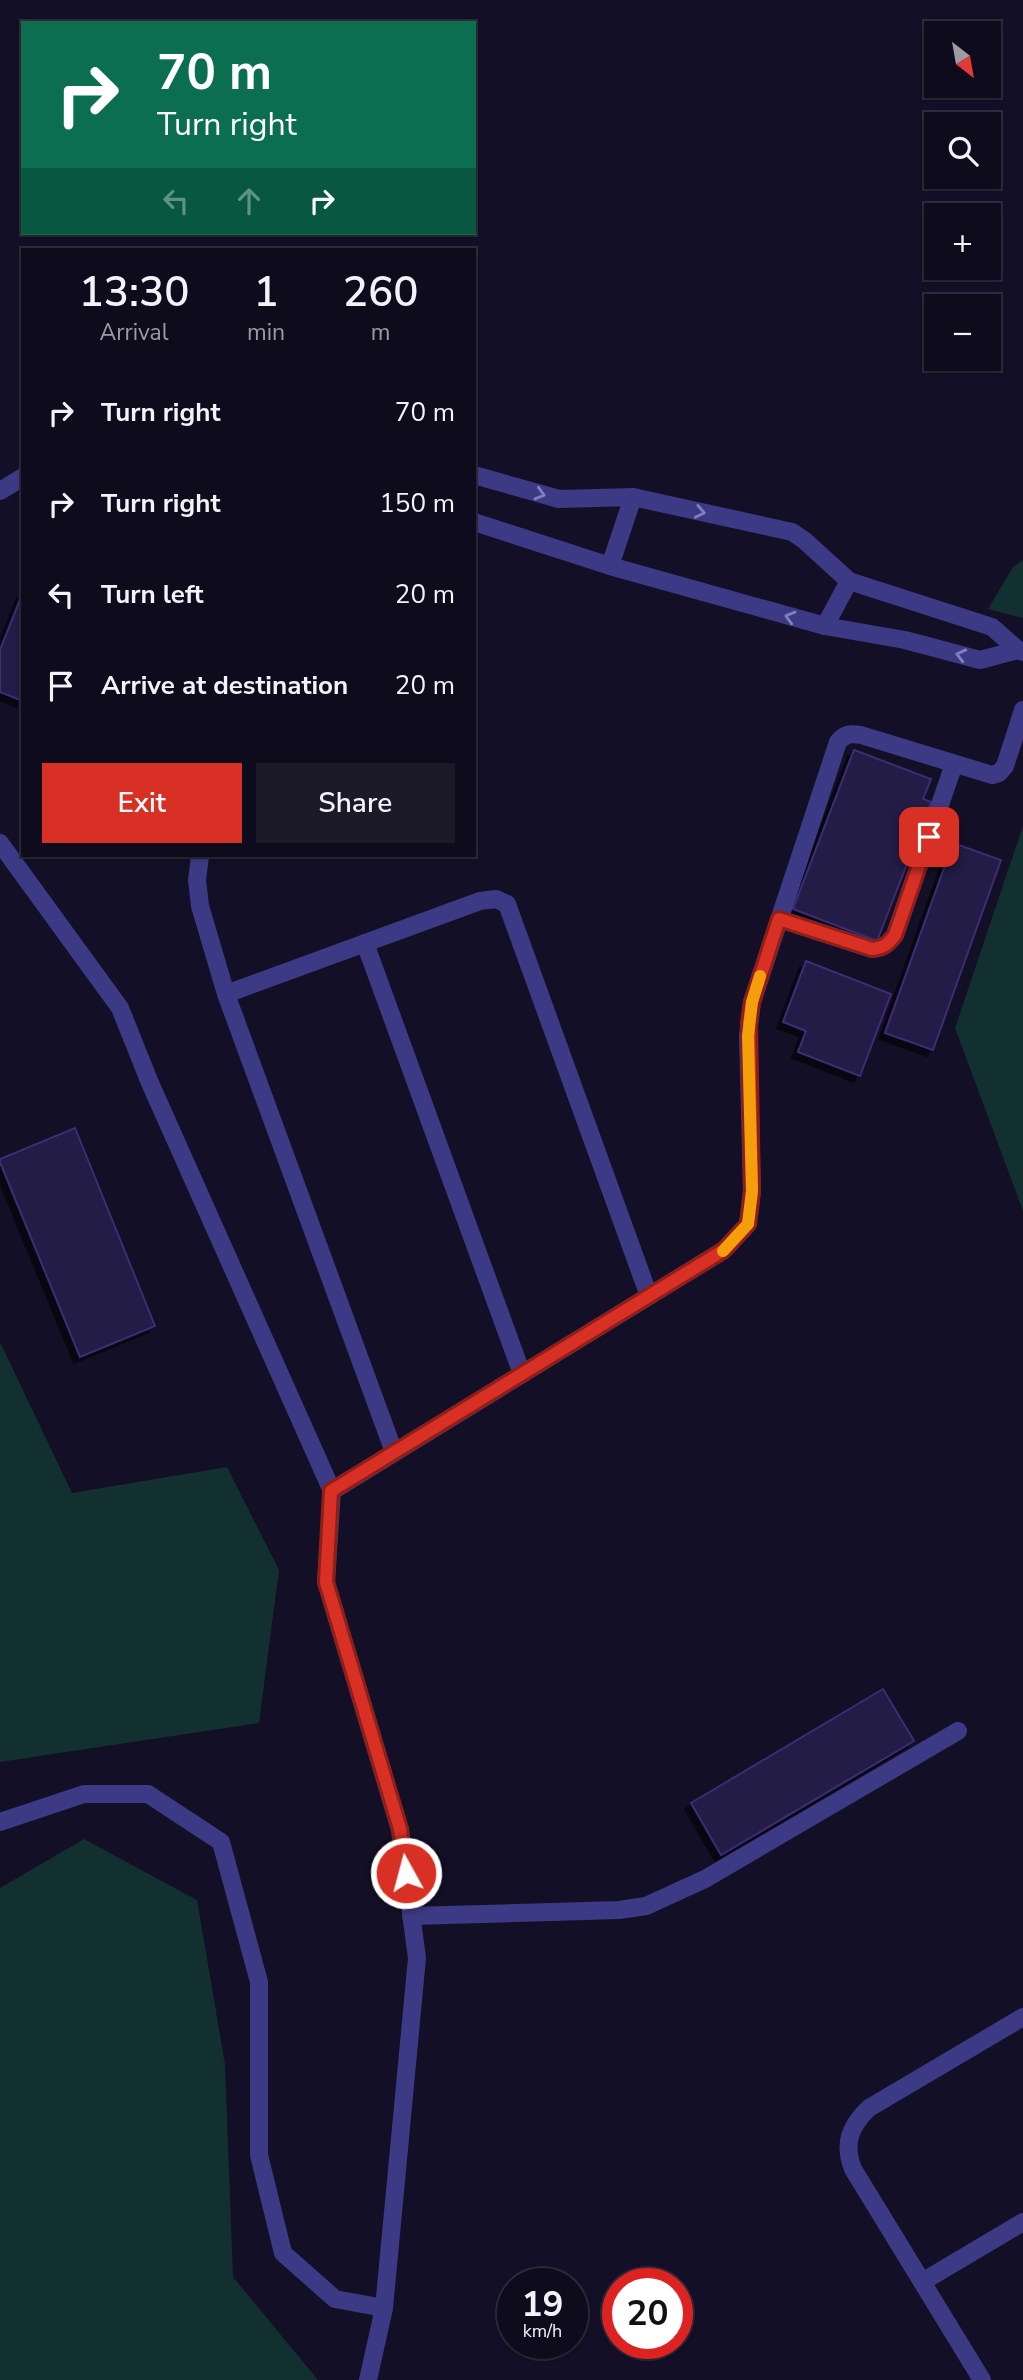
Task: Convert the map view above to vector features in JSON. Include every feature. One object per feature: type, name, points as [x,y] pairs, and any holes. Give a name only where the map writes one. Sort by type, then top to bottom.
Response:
[{"type":"street","points":[[476,476],[559,499],[633,497],[792,532],[849,581],[992,627],[1021,651]]},
{"type":"street","points":[[0,491],[21,478]]},
{"type":"street","points":[[610,566],[633,497]]},
{"type":"street","points":[[476,523],[610,566],[825,626],[905,640],[981,660],[1021,651]]},
{"type":"street","points":[[825,626],[849,581]]},
{"type":"street","points":[[331,1491],[724,1250],[748,1224],[752,1191],[749,1022],[752,1002],[838,742],[850,733],[861,735],[992,775],[999,773],[1006,765],[1023,710]]},
{"type":"street","points":[[779,919],[872,949],[888,944],[895,935],[954,764]]},
{"type":"street","points":[[0,843],[120,1009],[150,1083],[331,1491],[326,1582],[400,1829],[417,1958],[384,2308],[368,2380]]},
{"type":"street","points":[[200,857],[197,880],[200,906],[226,994],[394,1452]]},
{"type":"street","points":[[226,994],[480,901],[496,898],[507,904],[649,1296]]},
{"type":"street","points":[[365,943],[523,1374]]},
{"type":"street","points":[[411,1916],[619,1910],[646,1906],[705,1879],[958,1731]]},
{"type":"street","points":[[0,1822],[84,1794],[148,1794],[221,1842],[259,1982],[258,2155],[283,2252],[335,2299],[384,2308]]},
{"type":"street","points":[[982,2380],[853,2169],[848,2156],[850,2136],[856,2120],[869,2108],[1023,2017]]},
{"type":"street","points":[[922,2282],[1023,2222]]},
{"type":"green space","points":[[1023,560],[1023,618],[988,609],[1013,567]]},
{"type":"green space","points":[[1023,826],[1023,1211],[955,1028]]},
{"type":"green space","points":[[0,1342],[72,1493],[227,1467],[279,1570],[259,1723],[0,1762]]},
{"type":"green space","points":[[84,1839],[197,1900],[225,2064],[233,2277],[318,2380],[0,2380],[0,1888]]},
{"type":"building","points":[[21,597],[21,700],[0,692],[0,650]]},
{"type":"building","points":[[854,750],[931,779],[923,799],[931,802],[877,941],[793,909]]},
{"type":"building","points":[[953,843],[1001,860],[933,1050],[885,1033]]},
{"type":"building","points":[[806,961],[891,994],[860,1076],[798,1052],[806,1031],[783,1022]]},
{"type":"building","points":[[75,1128],[155,1326],[80,1357],[0,1162],[0,1159]]},
{"type":"building","points":[[883,1689],[914,1741],[721,1855],[691,1803]]},
{"type":"slow traffic","points":[[723,1251],[748,1224],[752,1191],[748,1036],[752,1002],[760,976]]},
{"type":"route","points":[[406,1873],[400,1829],[326,1582],[331,1491],[724,1250],[748,1224],[752,1191],[749,1022],[752,1002],[779,919],[872,949],[881,948],[895,935],[929,837]]}]
